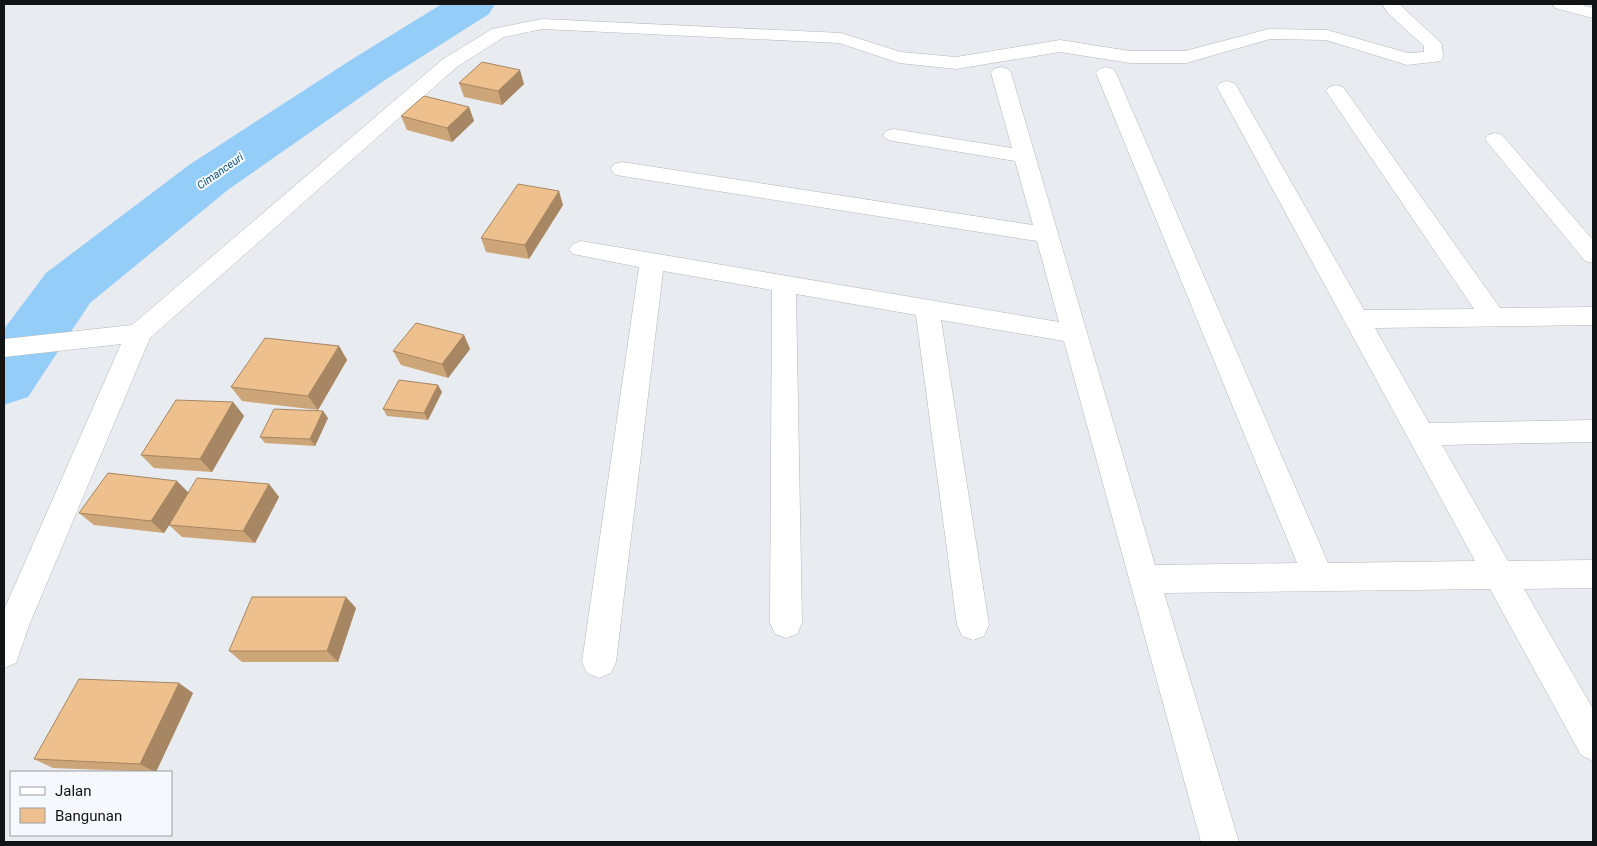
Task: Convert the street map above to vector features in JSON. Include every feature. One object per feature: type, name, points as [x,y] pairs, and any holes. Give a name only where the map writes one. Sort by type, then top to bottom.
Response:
[{"type":"street","points":[[4,652],[14,623],[139,333],[450,63],[498,33],[542,24],[841,38],[899,57],[956,63],[1060,46],[1130,57],[1186,57],[1269,34],[1327,35],[1407,59],[1434,57],[1433,45],[1394,9],[1392,4]]},
{"type":"street","points":[[1561,4],[1593,13]]},
{"type":"street","points":[[1000,73],[1220,842]]},
{"type":"street","points":[[1106,73],[1318,577]]},
{"type":"street","points":[[1227,87],[1593,743]]},
{"type":"street","points":[[1336,91],[1494,318]]},
{"type":"street","points":[[893,135],[1024,156]]},
{"type":"street","points":[[1495,139],[1593,255]]},
{"type":"street","points":[[622,169],[1046,235]]},
{"type":"street","points":[[581,249],[1075,334]]},
{"type":"street","points":[[599,662],[652,261]]},
{"type":"street","points":[[784,283],[786,623]]},
{"type":"street","points":[[927,308],[972,625]]},
{"type":"street","points":[[1357,320],[1593,316]]},
{"type":"street","points":[[4,348],[139,333]]},
{"type":"street","points":[[1421,434],[1593,431]]},
{"type":"street","points":[[1144,579],[1593,574]]},
{"type":"building","points":[[482,62],[520,70],[498,91],[459,83]]},
{"type":"building","points":[[424,96],[469,107],[447,128],[401,116]]},
{"type":"building","points":[[518,184],[559,191],[525,245],[481,238]]},
{"type":"building","points":[[416,323],[464,335],[442,364],[393,351]]},
{"type":"building","points":[[265,338],[339,346],[308,396],[231,387]]},
{"type":"building","points":[[399,380],[438,385],[424,413],[383,409]]},
{"type":"building","points":[[176,400],[233,402],[200,459],[141,455]]},
{"type":"building","points":[[274,409],[323,411],[310,439],[260,437]]},
{"type":"building","points":[[108,473],[177,481],[151,521],[79,513]]},
{"type":"building","points":[[197,478],[269,484],[243,531],[169,525]]},
{"type":"building","points":[[252,597],[346,597],[327,651],[229,651]]},
{"type":"building","points":[[79,679],[179,683],[140,764],[34,759]]},
{"type":"waterway","name":"Cimanceuri","points":[[4,379],[68,288],[209,177],[371,68],[473,4]]}]
